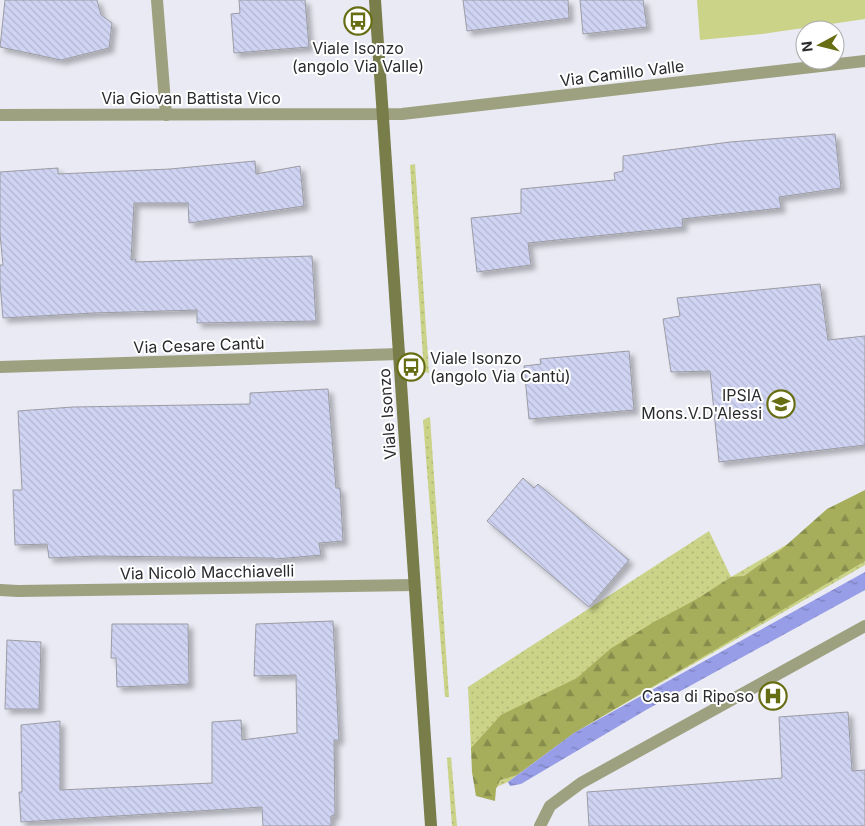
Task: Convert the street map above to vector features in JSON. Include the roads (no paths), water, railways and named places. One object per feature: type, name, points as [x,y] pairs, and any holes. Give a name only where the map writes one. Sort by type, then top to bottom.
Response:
[{"type":"main road","name":"Viale Isonzo","points":[[375,0],[431,826]]},
{"type":"street","points":[[157,0],[166,115]]},
{"type":"street","name":"Via Camillo Valle","points":[[383,114],[435,110],[865,61]]},
{"type":"street","name":"Via Giovan Battista Vico","points":[[0,115],[383,114]]},
{"type":"street","name":"Via Cesare Cantù","points":[[0,367],[399,354]]},
{"type":"street","name":"Via Nicolò Macchiavelli","points":[[0,590],[414,585]]},
{"type":"street","points":[[540,826],[550,806],[581,783],[865,626]]},
{"type":"water","points":[[865,572],[865,590],[646,710],[521,784],[510,786],[508,782],[574,733]]},
{"type":"place","name":"Viale Isonzo (angolo Via Valle)","points":[[358,21]]},
{"type":"place","name":"Viale Isonzo (angolo Via Cantù)","points":[[411,367]]},
{"type":"place","name":"IPSIA Mons.V.D'Alessi","points":[[781,404]]},
{"type":"place","name":"Casa di Riposo","points":[[773,696]]}]
